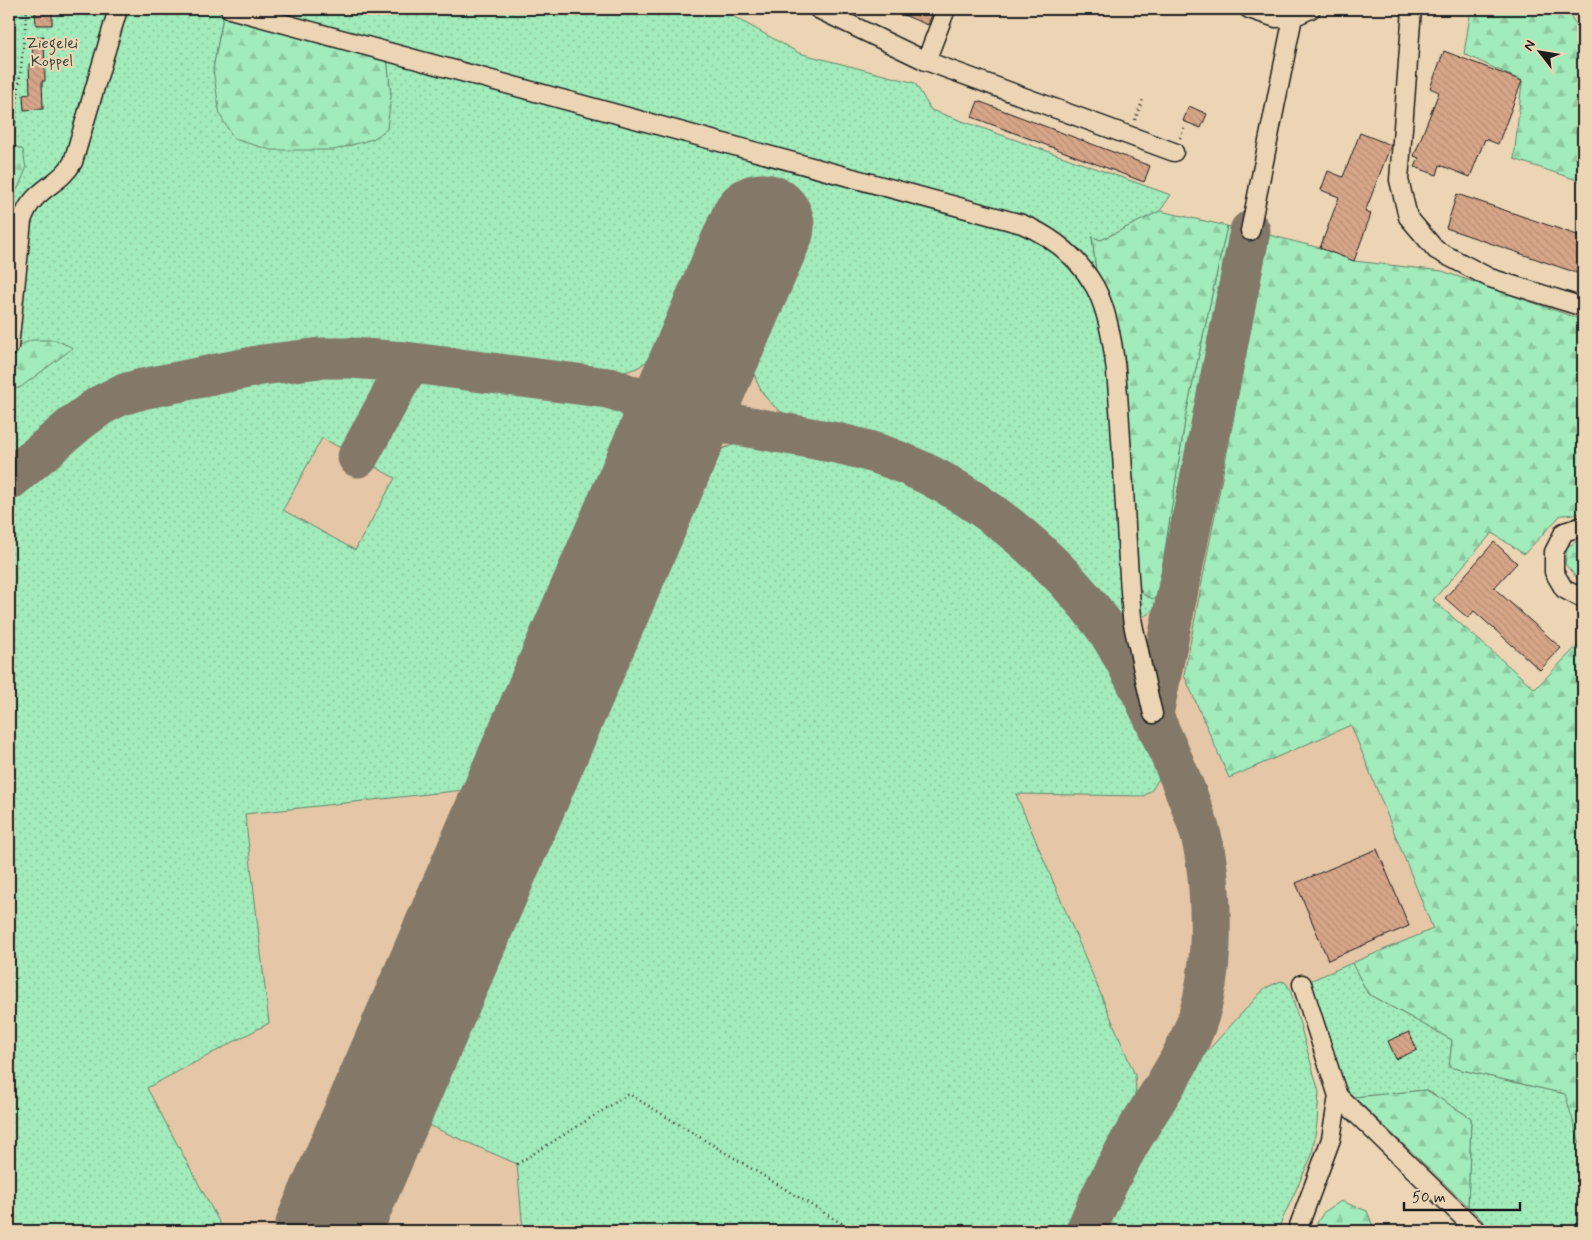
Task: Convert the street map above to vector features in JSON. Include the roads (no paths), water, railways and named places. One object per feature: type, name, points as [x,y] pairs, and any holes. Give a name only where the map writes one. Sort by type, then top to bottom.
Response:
[{"type":"lane","points":[[9,347],[22,221],[25,212],[40,192],[69,169],[73,162],[118,9]]},
{"type":"lane","points":[[230,9],[1022,224],[1039,231],[1056,242],[1073,256],[1096,288],[1109,330],[1118,385],[1132,620],[1152,714]]},
{"type":"lane","points":[[818,9],[926,61],[1174,152]]},
{"type":"lane","points":[[926,61],[946,9]]},
{"type":"lane","points":[[1249,9],[1276,18],[1293,16],[1311,9]]},
{"type":"lane","points":[[1412,9],[1398,180],[1408,217],[1436,250],[1490,278],[1583,307]]},
{"type":"lane","points":[[1250,231],[1293,16]]},
{"type":"lane","points":[[1583,526],[1564,532],[1554,552],[1554,572],[1564,589],[1583,598]]},
{"type":"lane","points":[[1297,1231],[1331,1139],[1338,1096],[1302,984]]},
{"type":"lane","points":[[1338,1096],[1477,1231]]},
{"type":"park label","name":"Ziegelei Koppel","points":[[52,52]]}]
